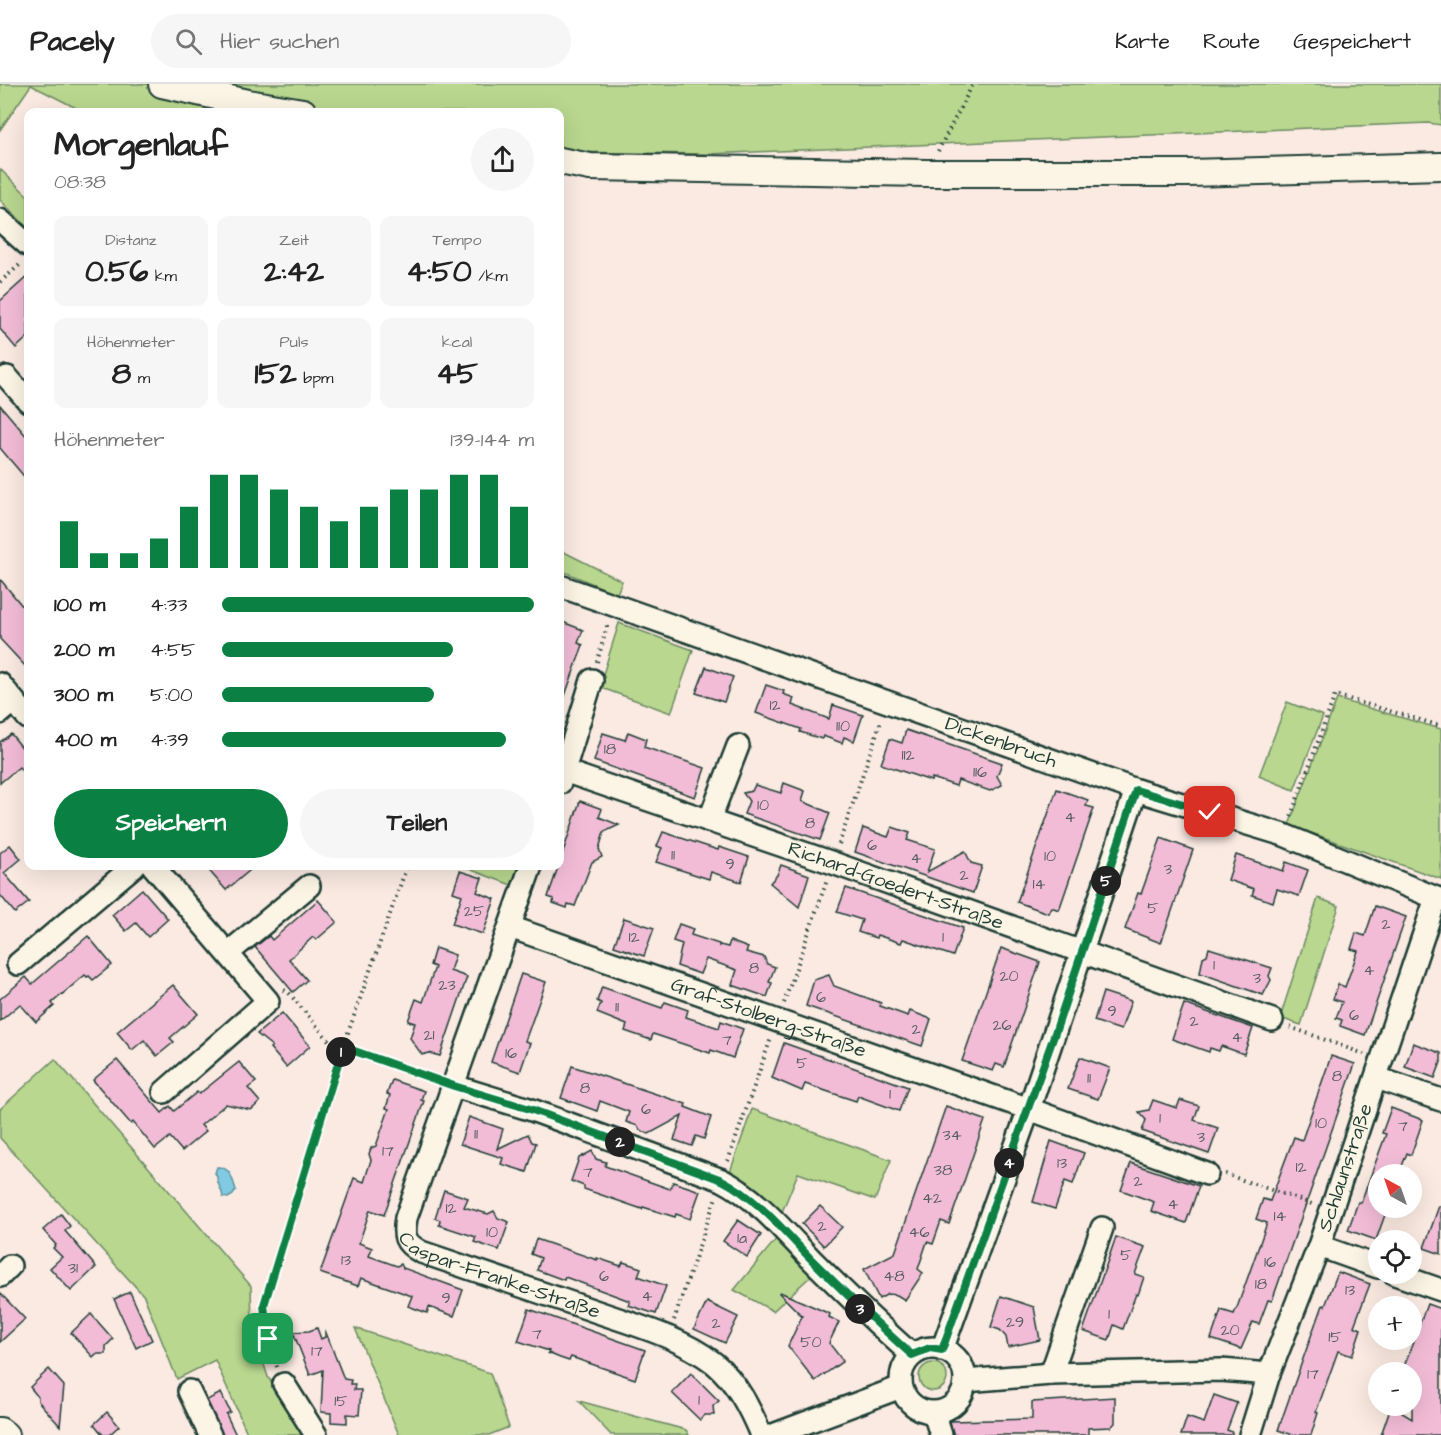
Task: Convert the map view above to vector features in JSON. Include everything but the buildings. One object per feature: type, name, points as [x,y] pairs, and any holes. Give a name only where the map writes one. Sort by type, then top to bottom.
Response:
[{"type":"main road","points":[[162,84],[279,108]]},
{"type":"main road","points":[[564,162],[590,167],[926,173],[1189,173],[1441,166]]},
{"type":"main road","points":[[0,1431],[4,1435]]},
{"type":"street","points":[[0,220],[24,242]]},
{"type":"street","points":[[7,377],[24,396]]},
{"type":"street","name":"Dickenbruch","points":[[564,587],[1136,790],[1284,835],[1439,899]]},
{"type":"street","points":[[564,771],[592,680]]},
{"type":"street","points":[[4,699],[24,715]]},
{"type":"street","points":[[709,822],[738,746]]},
{"type":"street","name":"Richard-Goedert-Straße","points":[[564,778],[833,863],[1272,1020]]},
{"type":"street","points":[[942,1350],[1029,1109],[1136,790]]},
{"type":"street","points":[[18,964],[129,870]]},
{"type":"street","points":[[156,870],[268,1001],[164,1092]]},
{"type":"street","name":"Caspar-Franke-Straße","points":[[530,870],[406,1218],[405,1239],[411,1247],[631,1324],[684,1345],[714,1364],[732,1383],[748,1405],[760,1435]]},
{"type":"street","points":[[228,953],[309,886]]},
{"type":"street","name":"Schlaunstraße","points":[[1250,1435],[1269,1374],[1319,1246],[1439,899]]},
{"type":"street","name":"Graf-Stolberg-Straße","points":[[510,927],[1029,1109],[1207,1174]]},
{"type":"street","points":[[1379,1069],[1441,1100]]},
{"type":"street","points":[[454,1086],[530,1109],[722,1180],[739,1189],[768,1215],[865,1314],[912,1355]]},
{"type":"street","points":[[1051,1374],[1102,1227]]},
{"type":"street","points":[[1319,1246],[1368,1264]]},
{"type":"street","points":[[1422,1283],[1441,1290]]},
{"type":"street","points":[[930,1348],[942,1350],[950,1353],[961,1365],[965,1381],[963,1391],[952,1406],[943,1411],[934,1413],[922,1411],[905,1398],[900,1380],[903,1366],[912,1355],[930,1348]]},
{"type":"street","points":[[965,1381],[1051,1374],[1221,1370],[1269,1374]]},
{"type":"street","points":[[284,1384],[316,1435]]},
{"type":"street","points":[[773,1435],[901,1388]]},
{"type":"street","points":[[189,1391],[210,1435]]},
{"type":"street","points":[[934,1413],[941,1435]]},
{"type":"path","points":[[926,173],[973,84]]},
{"type":"path","points":[[0,282],[24,261]]},
{"type":"path","points":[[592,680],[613,605]]},
{"type":"path","points":[[1284,835],[1335,695],[1441,726]]},
{"type":"path","points":[[284,1384],[268,1339],[264,1305],[343,1047],[406,870]]},
{"type":"path","points":[[289,993],[341,1055]]},
{"type":"path","points":[[1272,1020],[1379,1069]]},
{"type":"path","points":[[343,1047],[454,1086]]},
{"type":"path","points":[[1207,1174],[1221,1172],[1331,1210]]},
{"type":"green space","points":[[0,84],[1441,84],[1441,125],[1428,123],[708,154],[566,152],[564,157],[564,108],[76,108],[31,85],[0,130]]},
{"type":"green space","points":[[0,169],[24,192],[24,224],[0,200]]},
{"type":"green space","points":[[564,552],[622,581],[617,594],[564,572]]},
{"type":"green space","points":[[619,623],[693,650],[671,713],[599,687]]},
{"type":"green space","points":[[1337,699],[1441,729],[1441,879],[1289,825]]},
{"type":"green space","points":[[1287,702],[1323,716],[1294,790],[1259,776]]},
{"type":"green space","points":[[472,870],[519,870],[514,886]]},
{"type":"green space","points":[[1318,898],[1339,906],[1301,1025],[1280,1018]]},
{"type":"green space","points":[[55,1059],[251,1286],[252,1327],[268,1377],[303,1435],[248,1435],[215,1360],[177,1379],[144,1296],[0,1138],[0,1109]]},
{"type":"green space","points":[[752,1109],[891,1160],[875,1200],[798,1173],[780,1217],[745,1181],[730,1172]]},
{"type":"green space","points":[[777,1238],[813,1274],[773,1311],[734,1290]]},
{"type":"green space","points":[[355,1328],[490,1373],[509,1427],[489,1435],[399,1435]]},
{"type":"green space","points":[[933,1363],[943,1367],[947,1377],[943,1387],[933,1391],[923,1387],[919,1377],[923,1367]]},
{"type":"green space","points":[[579,1401],[686,1430],[689,1435],[611,1435]]},
{"type":"water","points":[[217,1167],[228,1171],[236,1190],[228,1198],[223,1197],[215,1173]]},
{"type":"route","points":[[268,1339],[264,1305],[343,1047],[454,1086],[530,1109],[722,1180],[739,1189],[768,1215],[865,1314],[912,1355],[924,1349],[942,1350],[1029,1109],[1136,790],[1210,812]]}]
